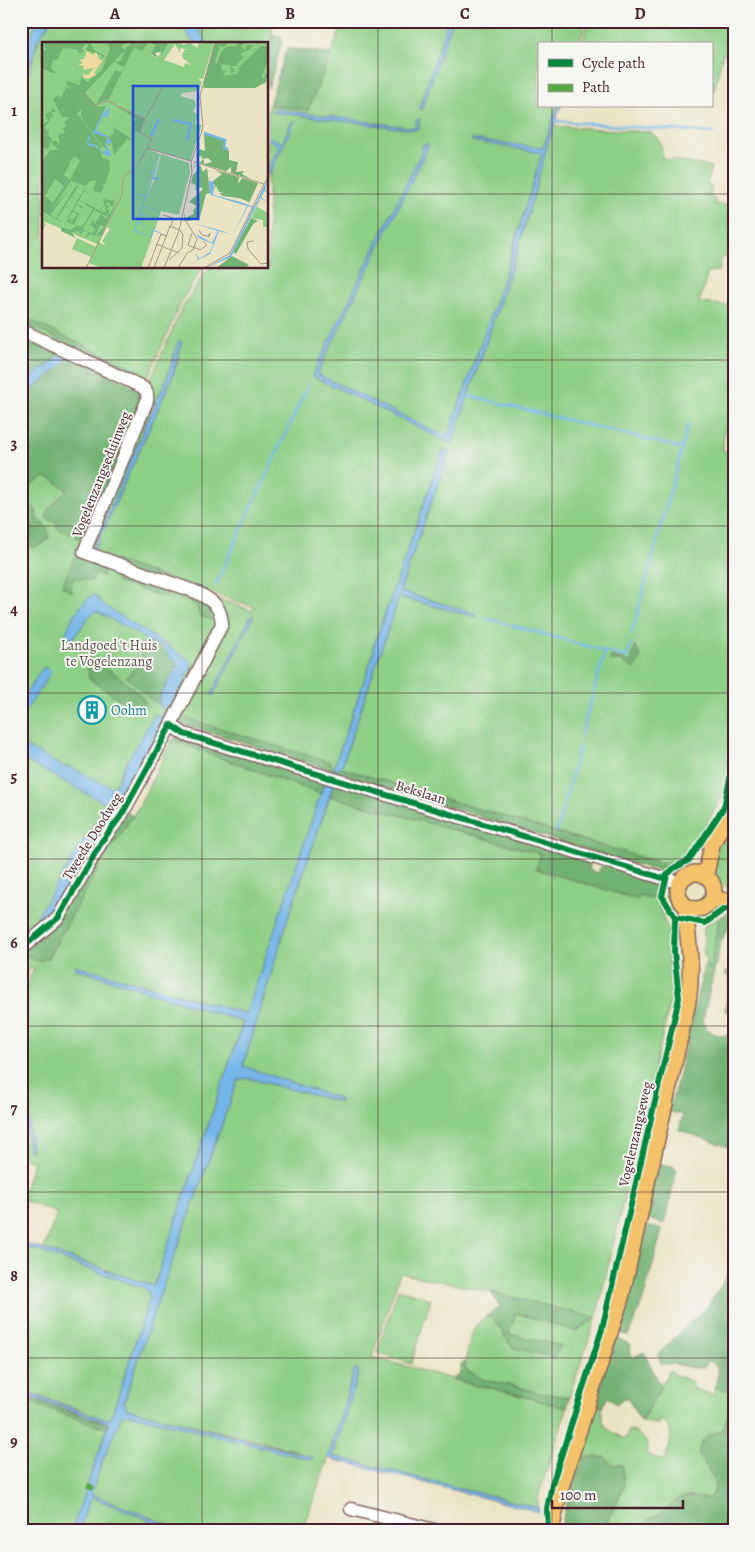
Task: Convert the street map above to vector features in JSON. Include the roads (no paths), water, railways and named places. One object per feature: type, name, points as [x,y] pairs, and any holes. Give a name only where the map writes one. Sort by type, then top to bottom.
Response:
[{"type":"main road","points":[[734,803],[712,844],[704,853],[707,884],[705,907],[692,908],[680,898],[678,890],[680,882],[688,874],[707,884],[734,895]]},
{"type":"main road","points":[[707,884],[734,902]]},
{"type":"main road","name":"Vogelenzangseweg","points":[[551,1531],[560,1493],[611,1332],[629,1265],[691,985],[689,945],[685,924],[692,908]]},
{"type":"street","name":"Vogelenzangseduinweg","points":[[21,330],[134,382],[145,388],[148,394],[147,401],[84,552],[196,592],[209,599],[222,614],[222,624],[171,725]]},
{"type":"street","name":"Bekslaan","points":[[171,725],[184,734],[680,882]]},
{"type":"street","name":"Tweede Doodweg","points":[[21,950],[58,918],[102,841],[121,816],[171,725]]},
{"type":"street","points":[[350,1509],[438,1531]]},
{"type":"water","points":[[37,21],[50,21],[38,40],[24,87],[21,88],[21,59]]},
{"type":"water","points":[[179,21],[193,21],[207,42],[193,42]]},
{"type":"water","points":[[448,21],[452,21],[422,109],[419,109]]},
{"type":"water","points":[[557,108],[560,108],[549,140],[521,239],[452,444],[312,376],[422,151],[423,145],[427,143],[428,147],[317,374],[442,435],[449,434],[506,272],[542,153],[472,141],[471,139],[543,148]]},
{"type":"water","points":[[275,109],[415,128],[417,119],[420,119],[418,129],[413,130],[271,112]]},
{"type":"water","points":[[295,121],[269,175],[269,168],[279,146],[269,140],[269,136],[282,143],[291,123]]},
{"type":"water","points":[[179,340],[182,342],[172,378],[93,553],[91,552],[166,381]]},
{"type":"water","points":[[61,352],[70,356],[58,369],[21,398],[21,385],[55,360]]},
{"type":"water","points":[[443,450],[449,452],[400,591],[477,614],[476,617],[399,597],[341,768],[333,770],[374,652],[373,648]]},
{"type":"water","points":[[90,596],[96,596],[101,603],[189,660],[192,667],[168,711],[159,706],[160,696],[177,667],[177,663],[159,645],[151,643],[96,611],[88,617],[73,639],[69,639],[66,636],[72,620]]},
{"type":"water","points":[[251,616],[254,616],[213,696],[211,695]]},
{"type":"water","points":[[43,667],[50,670],[50,674],[21,718],[21,701]]},
{"type":"water","points":[[156,714],[161,718],[161,724],[142,760],[134,782],[112,817],[89,846],[75,877],[51,920],[47,922],[42,921],[37,916],[87,835],[104,817],[108,808],[106,804],[21,758],[21,744],[64,767],[68,766],[110,787],[115,786],[124,766]]},
{"type":"water","points":[[326,778],[333,780],[332,789],[286,924],[243,1066],[340,1099],[340,1102],[247,1078],[238,1080],[155,1309],[124,1402],[127,1409],[313,1457],[311,1460],[129,1414],[122,1415],[91,1494],[184,1531],[177,1531],[91,1497],[78,1531],[71,1531],[109,1423],[21,1394],[21,1391],[102,1418],[111,1418],[150,1297],[146,1289],[21,1245],[21,1242],[154,1286],[243,1022],[74,968],[75,965],[246,1014]]},
{"type":"water","points":[[21,1021],[31,1152],[28,1150],[21,1062]]},
{"type":"water","points":[[355,1368],[359,1370],[333,1456],[538,1508],[539,1512],[328,1458]]},
{"type":"waterway","points":[[556,121],[713,133]]},
{"type":"waterway","points":[[216,584],[309,383]]},
{"type":"waterway","points":[[469,396],[682,448],[632,633]]},
{"type":"waterway","points":[[682,448],[688,424]]},
{"type":"waterway","points":[[485,618],[605,651]]},
{"type":"waterway","points":[[581,736],[605,651],[627,657],[631,643]]},
{"type":"waterway","points":[[557,831],[579,747]]},
{"type":"place","name":"Oohm","points":[[92,710]]},
{"type":"park label","name":"Landgoed 't Huis te Vogelenzang","points":[[109,654]]}]
